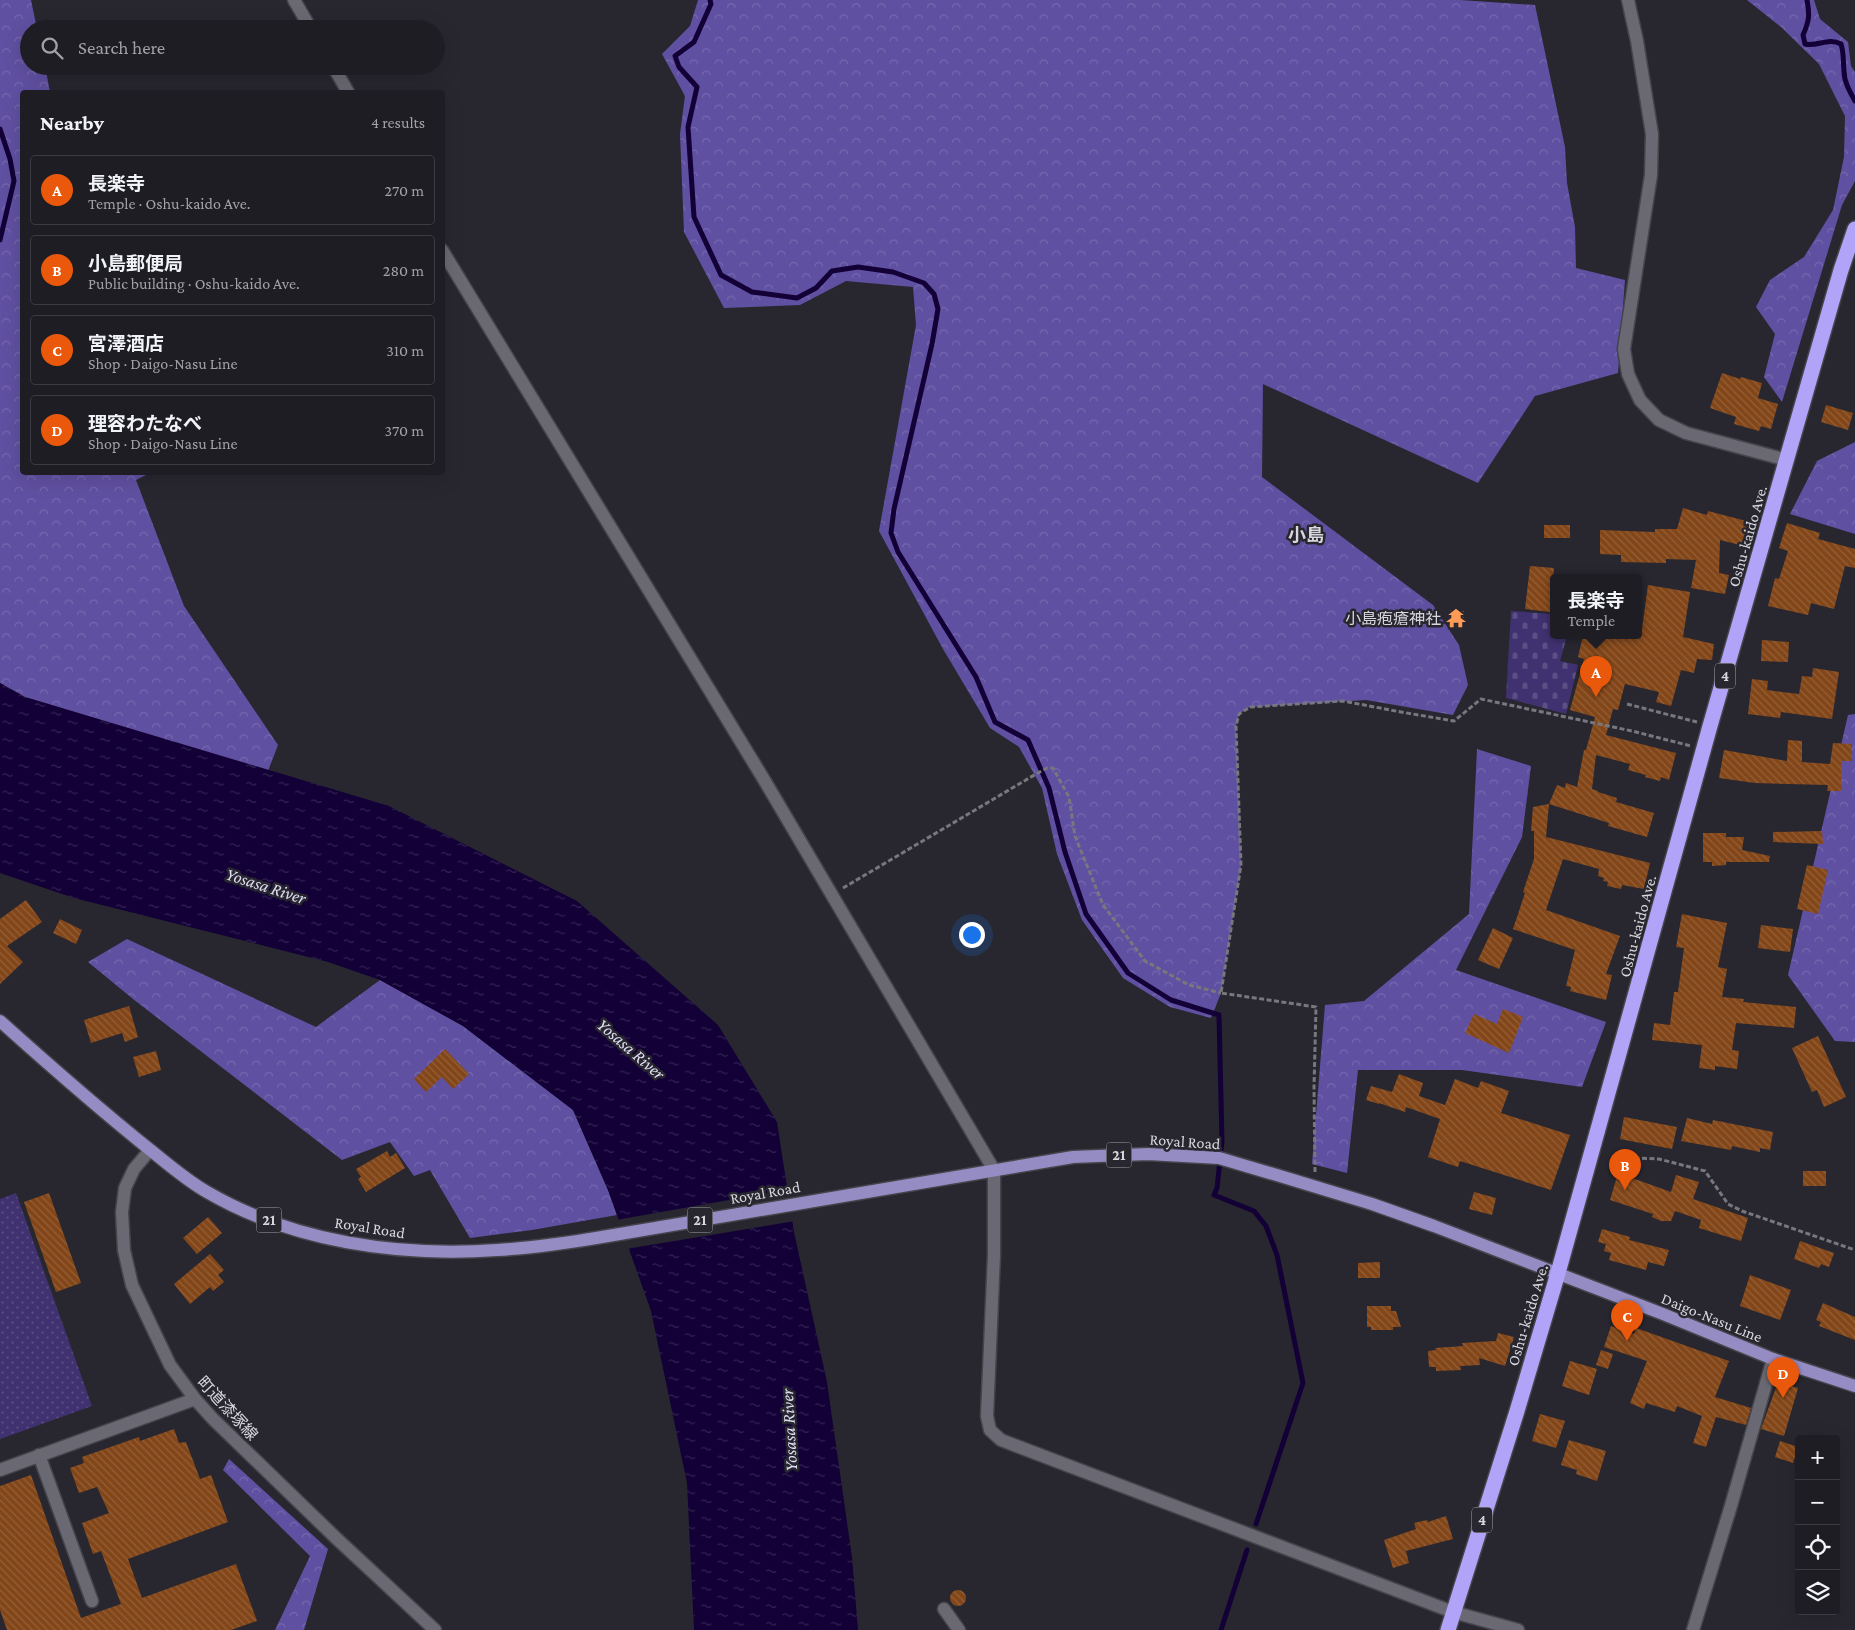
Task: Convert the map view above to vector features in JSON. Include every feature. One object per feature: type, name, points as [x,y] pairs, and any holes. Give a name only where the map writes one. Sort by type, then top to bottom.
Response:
[{"type":"highway","name":"Oshu-kaido Ave.","points":[[1448,1630],[1558,1273],[1703,749],[1788,460],[1841,270],[1855,230]]},
{"type":"main road","name":"Royal Road","points":[[0,1021],[118,1125],[170,1167],[207,1192],[245,1212],[290,1228],[345,1242],[392,1249],[444,1252],[546,1246],[1073,1157],[1148,1154],[1219,1158],[1372,1204],[1558,1273]]},
{"type":"main road","name":"Daigo-Nasu Line","points":[[1558,1273],[1773,1359],[1855,1386]]},
{"type":"street","points":[[294,0],[306,20]]},
{"type":"street","points":[[1628,0],[1637,41],[1652,134],[1651,175],[1624,349],[1628,374],[1640,400],[1660,420],[1686,432],[1788,460]]},
{"type":"street","points":[[338,75],[347,90]]},
{"type":"street","points":[[445,255],[540,408],[832,894],[994,1170],[994,1255],[987,1416],[990,1430],[1001,1440],[1453,1612],[1518,1630]]},
{"type":"street","name":"町道漆塚線","points":[[150,1150],[134,1168],[126,1188],[122,1212],[124,1250],[132,1285],[170,1365],[195,1399],[336,1538],[435,1630]]},
{"type":"street","points":[[1693,1630],[1773,1359]]},
{"type":"street","points":[[0,1470],[195,1399]]},
{"type":"street","points":[[39,1456],[92,1601]]},
{"type":"street","points":[[944,1609],[960,1630]]},
{"type":"path","points":[[1221,994],[1241,865],[1236,726],[1239,714],[1250,707],[1343,701],[1454,721],[1481,699],[1632,731],[1703,749]]},
{"type":"path","points":[[1627,704],[1710,726]]},
{"type":"path","points":[[832,894],[1036,774],[1048,768],[1053,768],[1069,798],[1075,836],[1103,905],[1145,961],[1189,984],[1221,994],[1316,1007],[1314,1088],[1315,1187]]},
{"type":"path","points":[[1612,1156],[1659,1159],[1705,1171],[1728,1204],[1742,1211],[1855,1250]]},
{"type":"green space","points":[[0,0],[31,0],[35,20],[20,20],[20,75],[47,75],[50,90],[20,90],[20,475],[146,475],[136,480],[184,606],[278,745],[268,771],[25,697],[0,683]]},
{"type":"green space","points":[[698,0],[1460,0],[1535,5],[1565,147],[1567,183],[1575,227],[1576,268],[1625,280],[1618,373],[1535,396],[1478,483],[1263,384],[1262,477],[1433,605],[1459,645],[1468,685],[1453,715],[1366,700],[1250,707],[1239,714],[1236,726],[1241,865],[1221,993],[1211,1018],[1170,1007],[1123,978],[1082,920],[1057,854],[1042,788],[1019,747],[990,728],[943,649],[879,531],[916,325],[913,287],[846,281],[800,305],[724,308],[684,232],[680,134],[685,96],[662,54],[690,26]]},
{"type":"green space","points":[[1747,0],[1814,0],[1820,19],[1848,42],[1851,66],[1855,72],[1855,181],[1842,205],[1782,402],[1764,377],[1775,334],[1756,307],[1770,280],[1804,257],[1833,210],[1844,157],[1845,116],[1819,64],[1781,27]]},
{"type":"green space","points":[[1855,442],[1855,534],[1790,514],[1817,461]]},
{"type":"green space","points":[[1511,611],[1550,614],[1550,639],[1566,639],[1560,661],[1578,665],[1566,714],[1506,698]]},
{"type":"green space","points":[[1855,714],[1855,1042],[1835,1041],[1788,975],[1848,715]]},
{"type":"green space","points":[[1477,749],[1531,766],[1522,837],[1456,970],[1606,1022],[1582,1087],[1462,1070],[1358,1070],[1347,1173],[1312,1164],[1325,1005],[1364,1001],[1469,914]]},
{"type":"green space","points":[[127,939],[316,1027],[380,980],[463,1026],[573,1110],[617,1215],[532,1230],[470,1238],[430,1170],[414,1176],[390,1142],[342,1160],[133,999],[88,962]]},
{"type":"green space","points":[[16,1193],[92,1406],[0,1439],[0,1199]]},
{"type":"green space","points":[[229,1459],[328,1549],[304,1630],[275,1630],[310,1556],[223,1470]]},
{"type":"water","name":"Yosasa River","points":[[0,683],[25,697],[389,806],[577,901],[718,1025],[777,1122],[794,1232],[827,1382],[852,1557],[858,1630],[694,1630],[687,1483],[651,1311],[608,1190],[573,1110],[463,1026],[380,980],[328,962],[74,898],[0,873]]},
{"type":"pier","points":[[790,1189],[795,1221],[626,1249],[616,1220]]},
{"type":"building","points":[[1722,373],[1762,383],[1758,398],[1778,404],[1771,429],[1761,426],[1759,431],[1734,424],[1736,417],[1710,408]]},
{"type":"building","points":[[1826,405],[1853,413],[1848,430],[1821,422]]},
{"type":"building","points":[[1683,508],[1707,515],[1708,511],[1750,522],[1744,546],[1720,540],[1719,573],[1729,575],[1725,594],[1691,588],[1696,560],[1666,559],[1666,563],[1621,562],[1621,555],[1600,554],[1600,530],[1655,532],[1655,529],[1677,529]]},
{"type":"building","points":[[1787,523],[1820,533],[1818,539],[1855,549],[1855,568],[1845,566],[1834,609],[1811,603],[1808,615],[1768,606],[1775,578],[1779,579],[1788,551],[1779,548]]},
{"type":"building","points":[[1544,525],[1570,525],[1570,538],[1544,538]]},
{"type":"building","points":[[1530,566],[1554,568],[1553,574],[1550,574],[1550,612],[1525,609]]},
{"type":"building","points":[[1648,585],[1690,592],[1683,637],[1714,644],[1712,660],[1697,659],[1694,673],[1681,670],[1671,706],[1656,702],[1659,692],[1625,684],[1618,710],[1613,709],[1606,735],[1676,753],[1669,780],[1661,777],[1660,781],[1645,777],[1646,775],[1628,770],[1630,764],[1596,755],[1592,789],[1617,798],[1616,802],[1654,813],[1647,837],[1608,826],[1609,823],[1549,804],[1557,785],[1565,788],[1566,783],[1577,787],[1584,750],[1586,750],[1595,717],[1570,710],[1584,659],[1578,657],[1582,639],[1642,639]]},
{"type":"building","name":"小島疱瘡神社","points":[[1450,610],[1464,611],[1463,626],[1449,625]]},
{"type":"building","points":[[1762,640],[1789,642],[1788,662],[1761,661]]},
{"type":"building","points":[[1813,668],[1839,672],[1832,719],[1781,712],[1780,718],[1748,714],[1752,679],[1768,681],[1767,690],[1799,694],[1802,676],[1812,677]]},
{"type":"building","points":[[1788,740],[1802,741],[1802,762],[1830,764],[1833,743],[1852,744],[1852,761],[1841,761],[1841,791],[1827,791],[1828,785],[1755,783],[1719,778],[1724,750],[1787,761]]},
{"type":"building","points":[[1549,804],[1546,837],[1650,863],[1644,889],[1622,885],[1621,889],[1607,886],[1608,882],[1603,881],[1604,878],[1598,876],[1599,869],[1563,859],[1546,910],[1620,936],[1606,974],[1612,975],[1606,1000],[1570,991],[1571,987],[1566,986],[1575,950],[1513,929],[1534,859],[1534,831],[1531,831],[1533,807]]},
{"type":"building","points":[[1822,831],[1823,844],[1773,842],[1773,832]]},
{"type":"building","points":[[1703,833],[1726,833],[1726,837],[1744,837],[1742,850],[1770,856],[1769,862],[1726,862],[1726,865],[1712,866],[1712,862],[1703,862]]},
{"type":"building","points":[[1807,865],[1828,870],[1818,914],[1797,909]]},
{"type":"building","points":[[26,900],[42,922],[7,946],[23,962],[0,984],[0,919]]},
{"type":"building","points":[[1682,914],[1727,923],[1718,967],[1727,969],[1722,997],[1744,999],[1743,1002],[1796,1007],[1794,1028],[1736,1023],[1732,1050],[1739,1051],[1737,1069],[1715,1066],[1715,1070],[1699,1068],[1702,1045],[1652,1040],[1654,1023],[1670,1025],[1674,992],[1678,992],[1684,948],[1676,947]]},
{"type":"building","points":[[60,919],[82,930],[76,944],[53,933]]},
{"type":"building","points":[[1761,925],[1793,929],[1790,952],[1758,948]]},
{"type":"building","points":[[1493,928],[1513,938],[1499,969],[1478,960]]},
{"type":"building","points":[[129,1006],[138,1037],[125,1042],[122,1033],[91,1043],[84,1020]]},
{"type":"building","points":[[1503,1009],[1523,1017],[1509,1053],[1465,1033],[1474,1014],[1497,1024]]},
{"type":"building","points":[[1818,1036],[1846,1097],[1824,1107],[1817,1090],[1812,1092],[1792,1048]]},
{"type":"building","points":[[445,1049],[469,1074],[453,1089],[442,1077],[426,1092],[414,1079]]},
{"type":"building","points":[[156,1051],[161,1070],[139,1077],[133,1057]]},
{"type":"building","points":[[1399,1074],[1423,1083],[1419,1096],[1445,1105],[1455,1079],[1478,1088],[1481,1081],[1509,1091],[1501,1113],[1570,1135],[1551,1190],[1460,1161],[1458,1167],[1428,1157],[1440,1119],[1406,1107],[1405,1112],[1366,1100],[1371,1086],[1392,1092]]},
{"type":"building","points":[[1624,1117],[1677,1127],[1672,1149],[1620,1139]]},
{"type":"building","points":[[1687,1118],[1712,1124],[1713,1120],[1773,1132],[1770,1150],[1760,1148],[1760,1152],[1732,1146],[1731,1150],[1681,1141]]},
{"type":"building","points":[[387,1151],[390,1157],[396,1153],[405,1168],[366,1192],[358,1179],[361,1177],[356,1169]]},
{"type":"building","points":[[1803,1171],[1826,1171],[1826,1186],[1803,1186]]},
{"type":"building","points":[[1618,1173],[1671,1192],[1676,1175],[1699,1182],[1693,1199],[1748,1218],[1741,1241],[1699,1228],[1701,1220],[1675,1211],[1671,1221],[1661,1221],[1652,1217],[1653,1214],[1610,1200]]},
{"type":"building","points":[[1474,1192],[1496,1198],[1492,1215],[1469,1209]]},
{"type":"building","points":[[49,1193],[81,1283],[56,1292],[24,1202]]},
{"type":"building","points":[[208,1217],[222,1233],[197,1254],[183,1238]]},
{"type":"building","points":[[1602,1229],[1630,1237],[1629,1240],[1669,1250],[1664,1266],[1648,1262],[1646,1270],[1609,1260],[1611,1253],[1604,1251],[1606,1244],[1598,1242]]},
{"type":"building","points":[[1800,1241],[1834,1253],[1829,1267],[1821,1264],[1819,1268],[1794,1259]]},
{"type":"building","points":[[210,1254],[224,1270],[218,1275],[224,1282],[213,1291],[210,1287],[190,1304],[174,1284]]},
{"type":"building","points":[[1380,1262],[1380,1278],[1358,1278],[1358,1263]]},
{"type":"building","points":[[1750,1275],[1791,1290],[1780,1320],[1740,1306]]},
{"type":"building","points":[[1823,1303],[1855,1317],[1855,1340],[1819,1326],[1821,1322],[1816,1320]]},
{"type":"building","points":[[1367,1306],[1391,1306],[1391,1311],[1396,1311],[1401,1327],[1393,1327],[1393,1330],[1371,1330],[1371,1327],[1367,1327]]},
{"type":"building","points":[[1611,1326],[1634,1334],[1636,1328],[1729,1361],[1715,1397],[1751,1408],[1746,1425],[1716,1417],[1706,1447],[1693,1443],[1702,1416],[1677,1406],[1675,1412],[1646,1403],[1644,1409],[1630,1403],[1647,1361],[1604,1347]]},
{"type":"building","points":[[1498,1333],[1514,1337],[1505,1366],[1479,1358],[1480,1365],[1460,1366],[1461,1370],[1436,1371],[1436,1367],[1429,1367],[1428,1351],[1436,1350],[1435,1348],[1463,1346],[1462,1343],[1496,1341]]},
{"type":"building","points":[[1601,1350],[1613,1354],[1608,1369],[1596,1365]]},
{"type":"building","points":[[1570,1361],[1597,1369],[1589,1395],[1562,1386]]},
{"type":"building","points":[[1778,1382],[1798,1388],[1784,1436],[1761,1429]]},
{"type":"building","points":[[1540,1414],[1565,1421],[1556,1448],[1532,1441]]},
{"type":"building","points":[[174,1429],[179,1443],[186,1442],[200,1479],[211,1475],[228,1522],[128,1559],[142,1598],[236,1564],[257,1621],[231,1630],[7,1630],[0,1610],[0,1486],[31,1475],[81,1618],[121,1604],[101,1551],[93,1554],[82,1523],[109,1513],[97,1487],[79,1493],[70,1468],[84,1463],[82,1457],[139,1437],[140,1441]]},
{"type":"building","points":[[1569,1440],[1606,1451],[1597,1481],[1576,1474],[1577,1470],[1561,1465]]},
{"type":"building","points":[[1780,1441],[1795,1446],[1793,1463],[1775,1457]]},
{"type":"building","points":[[1446,1516],[1453,1539],[1406,1551],[1409,1563],[1393,1568],[1384,1540],[1416,1529],[1414,1523],[1427,1520],[1428,1522]]},
{"type":"building","points":[[955,1590],[961,1590],[966,1595],[964,1604],[955,1606],[950,1601],[950,1595]]},
{"type":"waterway","points":[[710,0],[711,4],[694,42],[675,56],[679,67],[697,87],[688,127],[694,217],[721,275],[752,292],[797,298],[816,288],[832,271],[858,267],[893,272],[924,283],[934,294],[938,309],[932,344],[894,509],[891,533],[898,552],[976,677],[995,722],[1028,740],[1049,788],[1065,852],[1086,914],[1128,973],[1171,1000],[1219,1015],[1222,1141],[1217,1188],[1214,1195],[1254,1211],[1266,1226],[1277,1255],[1303,1383],[1256,1524]]},
{"type":"waterway","points":[[1807,0],[1808,18],[1803,35],[1805,44],[1810,45],[1832,41],[1841,44],[1844,75],[1855,101]]},
{"type":"waterway","points":[[0,129],[10,159],[14,181],[0,240]]},
{"type":"waterway","points":[[1221,1630],[1247,1550]]},
{"type":"place","name":"小島疱瘡神社","points":[[1456,618]]},
{"type":"place","name":"長楽寺","points":[[1596,697]]},
{"type":"place","name":"小島郵便局","points":[[1625,1190]]},
{"type":"place","name":"宮澤酒店","points":[[1627,1341]]},
{"type":"place","name":"理容わたなべ","points":[[1783,1398]]},
{"type":"district","name":"小島","points":[[1306,535]]}]
